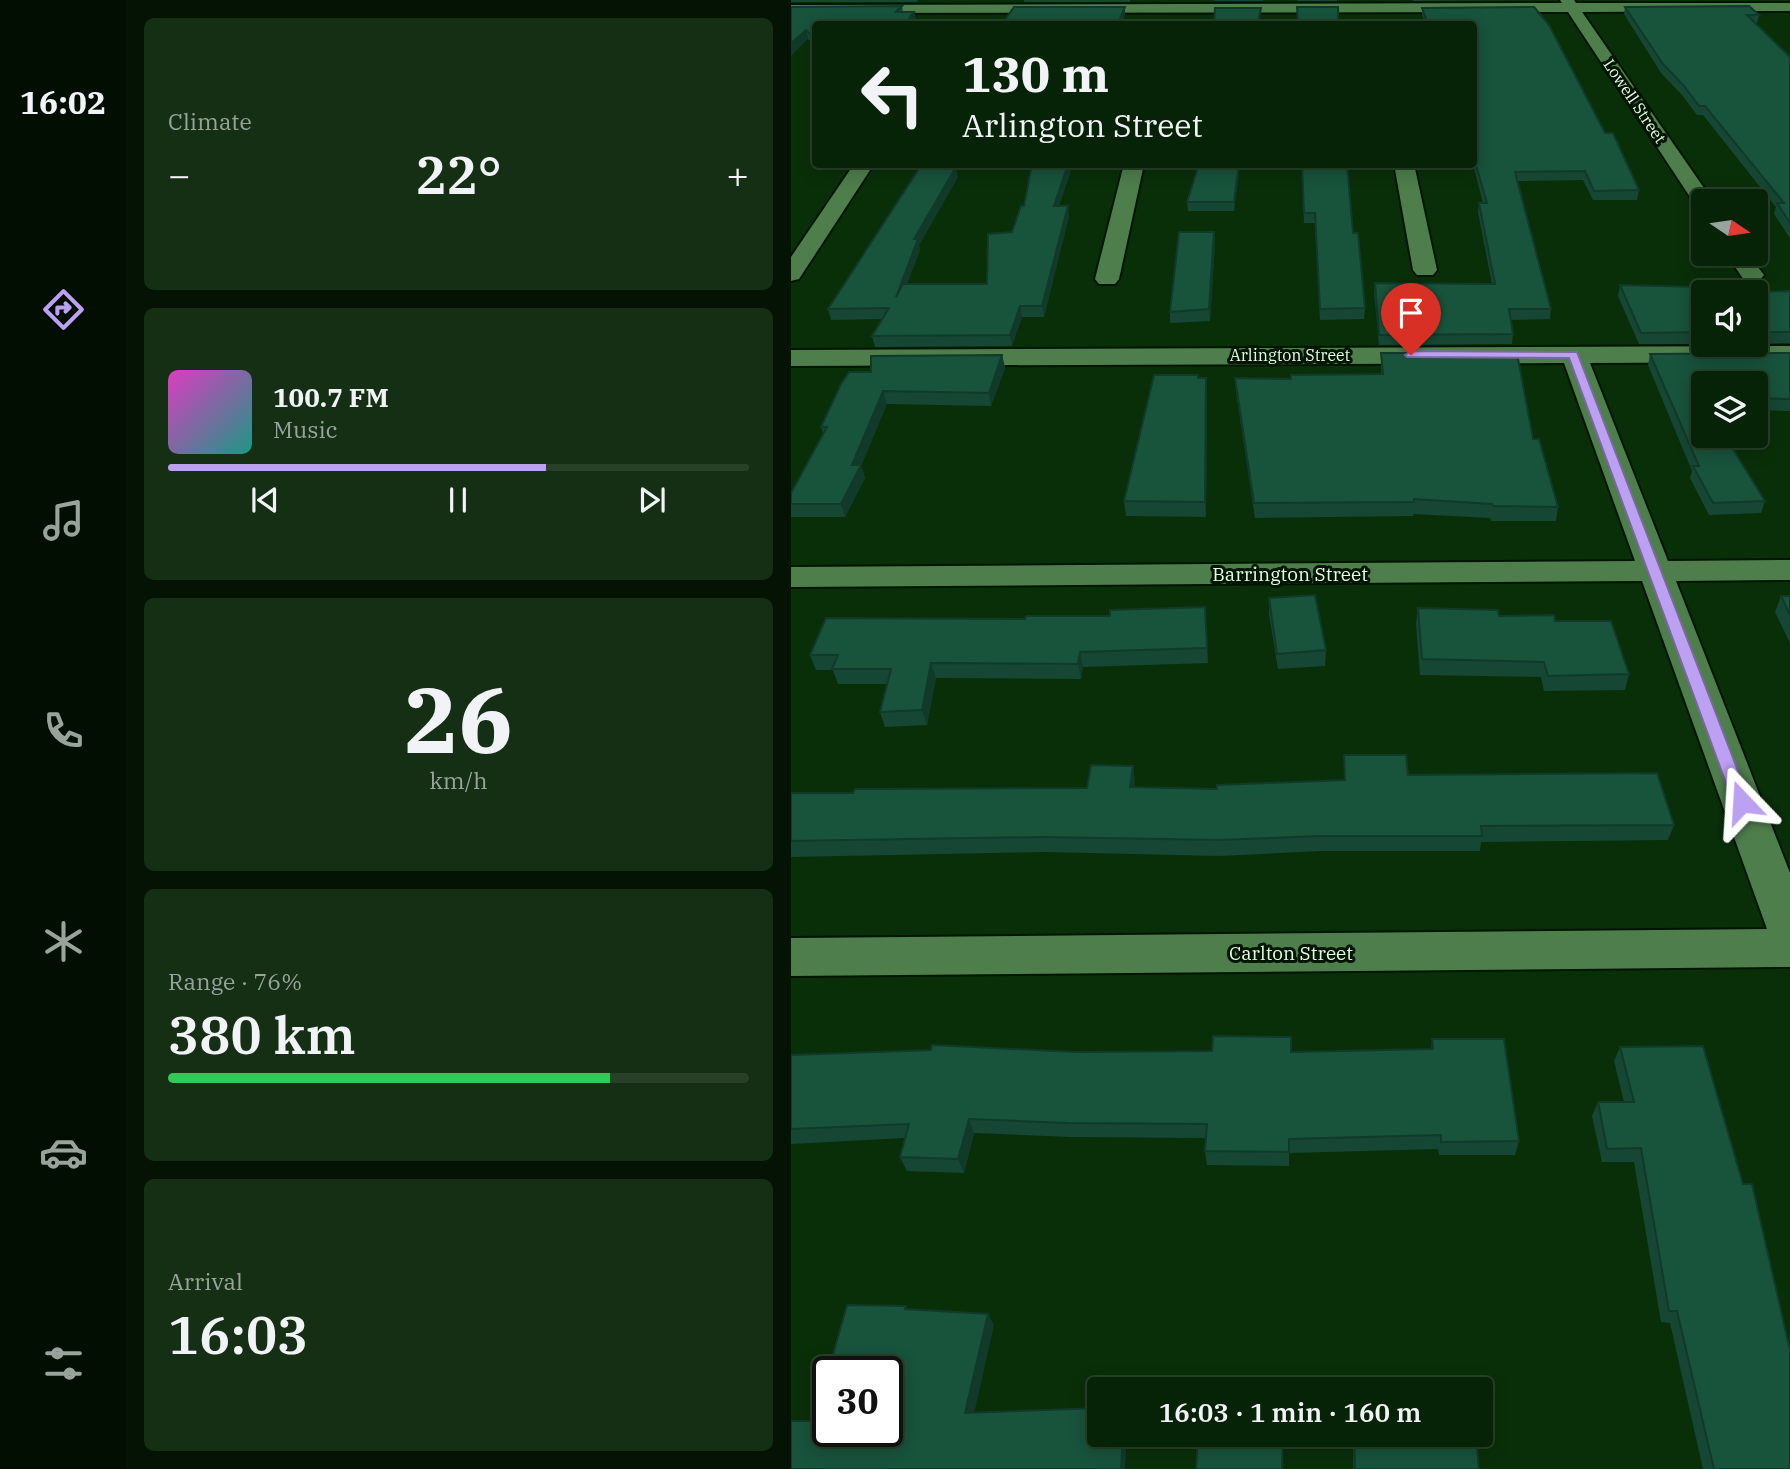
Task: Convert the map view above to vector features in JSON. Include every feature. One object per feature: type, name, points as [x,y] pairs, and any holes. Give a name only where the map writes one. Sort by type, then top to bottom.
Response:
[{"type":"street","points":[[791,9],[1172,4],[1769,4],[1790,7]]},
{"type":"street","points":[[1168,21],[1172,4]]},
{"type":"street","name":"Lowell Street","points":[[1569,4],[1694,189]]},
{"type":"street","points":[[1769,4],[1790,23]]},
{"type":"street","points":[[960,21],[972,5]]},
{"type":"street","points":[[791,274],[862,168]]},
{"type":"street","points":[[1107,279],[1133,168]]},
{"type":"street","points":[[1405,168],[1425,270]]},
{"type":"street","points":[[1746,266],[1752,275]]},
{"type":"street","name":"Arlington Street","points":[[791,358],[1790,354]]},
{"type":"street","points":[[1574,355],[1790,930]]},
{"type":"street","name":"Barrington Street","points":[[791,578],[1790,570]]},
{"type":"street","name":"Carlton Street","points":[[791,957],[1790,948]]},
{"type":"building","points":[[902,6],[896,12],[914,12],[907,21],[812,21],[812,36],[806,30],[791,43],[791,7]]},
{"type":"building","points":[[1749,6],[1759,15],[1747,15],[1790,57],[1790,223],[1777,203],[1784,203],[1705,106],[1699,106],[1663,64],[1625,7]]},
{"type":"building","points":[[1014,7],[1125,7],[1119,21],[1004,21]]},
{"type":"building","points":[[1297,7],[1338,7],[1338,21],[1298,21]]},
{"type":"building","points":[[1534,7],[1549,25],[1605,133],[1613,133],[1639,190],[1594,191],[1585,171],[1515,172],[1551,309],[1509,309],[1513,334],[1379,335],[1375,283],[1495,284],[1479,203],[1487,203],[1477,168],[1477,21],[1427,21],[1422,8]]},
{"type":"building","points":[[1215,8],[1261,8],[1259,21],[1214,21]]},
{"type":"building","points":[[919,168],[955,168],[914,239],[918,239],[896,297],[903,284],[987,284],[988,234],[1012,232],[1021,206],[1024,206],[1031,168],[1067,168],[1054,206],[1068,206],[1042,306],[1020,306],[1010,335],[872,336],[889,308],[828,309]]},
{"type":"building","points":[[1198,168],[1238,168],[1234,202],[1187,202]]},
{"type":"building","points":[[1302,168],[1347,168],[1353,233],[1358,233],[1365,308],[1320,309],[1315,213],[1304,213]]},
{"type":"building","points":[[1179,232],[1214,232],[1209,309],[1170,312]]},
{"type":"building","points":[[1620,285],[1691,287],[1691,332],[1641,333]]},
{"type":"building","points":[[1790,291],[1790,332],[1768,332],[1768,292]]},
{"type":"building","points":[[1381,353],[1517,353],[1533,439],[1539,439],[1558,507],[1493,506],[1414,499],[1414,502],[1254,503],[1235,378],[1291,379],[1291,375],[1383,374]]},
{"type":"building","points":[[1768,353],[1790,353],[1790,399],[1768,398],[1768,371],[1691,371],[1691,448],[1650,354],[1768,357]]},
{"type":"building","points":[[1002,355],[989,393],[883,391],[852,465],[861,465],[841,504],[791,504],[791,493],[827,427],[821,427],[841,384],[849,372],[871,372],[871,356]]},
{"type":"building","points":[[1154,375],[1198,375],[1198,378],[1206,378],[1205,502],[1124,501]]},
{"type":"building","points":[[1691,448],[1732,448],[1765,501],[1713,503],[1693,466],[1699,466]]},
{"type":"building","points":[[1315,595],[1326,650],[1277,654],[1269,598]]},
{"type":"building","points":[[1781,596],[1790,596],[1790,615]]},
{"type":"building","points":[[1205,607],[1207,648],[1080,652],[1078,664],[931,663],[922,710],[880,712],[891,669],[832,669],[838,655],[810,655],[826,618],[1025,619],[1026,616],[1110,616],[1110,610]]},
{"type":"building","points":[[1418,608],[1498,610],[1499,616],[1554,615],[1555,621],[1611,621],[1629,674],[1548,676],[1544,662],[1422,659]]},
{"type":"building","points":[[1344,755],[1406,755],[1408,775],[1657,773],[1674,825],[1481,826],[1482,836],[1320,836],[1219,840],[1041,837],[791,841],[791,793],[853,793],[855,789],[1087,788],[1091,765],[1133,766],[1130,787],[1217,789],[1217,785],[1345,780]]},
{"type":"building","points":[[1213,1036],[1291,1037],[1291,1052],[1433,1049],[1432,1039],[1504,1039],[1519,1141],[1441,1142],[1441,1135],[1289,1139],[1289,1152],[1205,1151],[1207,1124],[969,1119],[958,1159],[900,1157],[909,1124],[791,1129],[791,1055],[931,1050],[932,1045],[1076,1052],[1212,1051]]},
{"type":"building","points":[[1703,1046],[1743,1184],[1752,1184],[1790,1350],[1790,1469],[1714,1469],[1677,1311],[1669,1311],[1641,1148],[1607,1149],[1598,1102],[1634,1102],[1620,1047]]},
{"type":"building","points":[[847,1305],[906,1306],[905,1309],[988,1314],[965,1413],[1087,1408],[1087,1447],[1122,1447],[1121,1469],[791,1469],[791,1421],[812,1421],[812,1447],[903,1447],[903,1356],[833,1356]]},
{"type":"building","points":[[1197,1447],[1283,1447],[1282,1469],[1196,1469]]},
{"type":"building","points":[[1354,1447],[1477,1447],[1479,1469],[1355,1469]]},
{"type":"route","points":[[1411,355],[1574,355],[1742,802]]}]
